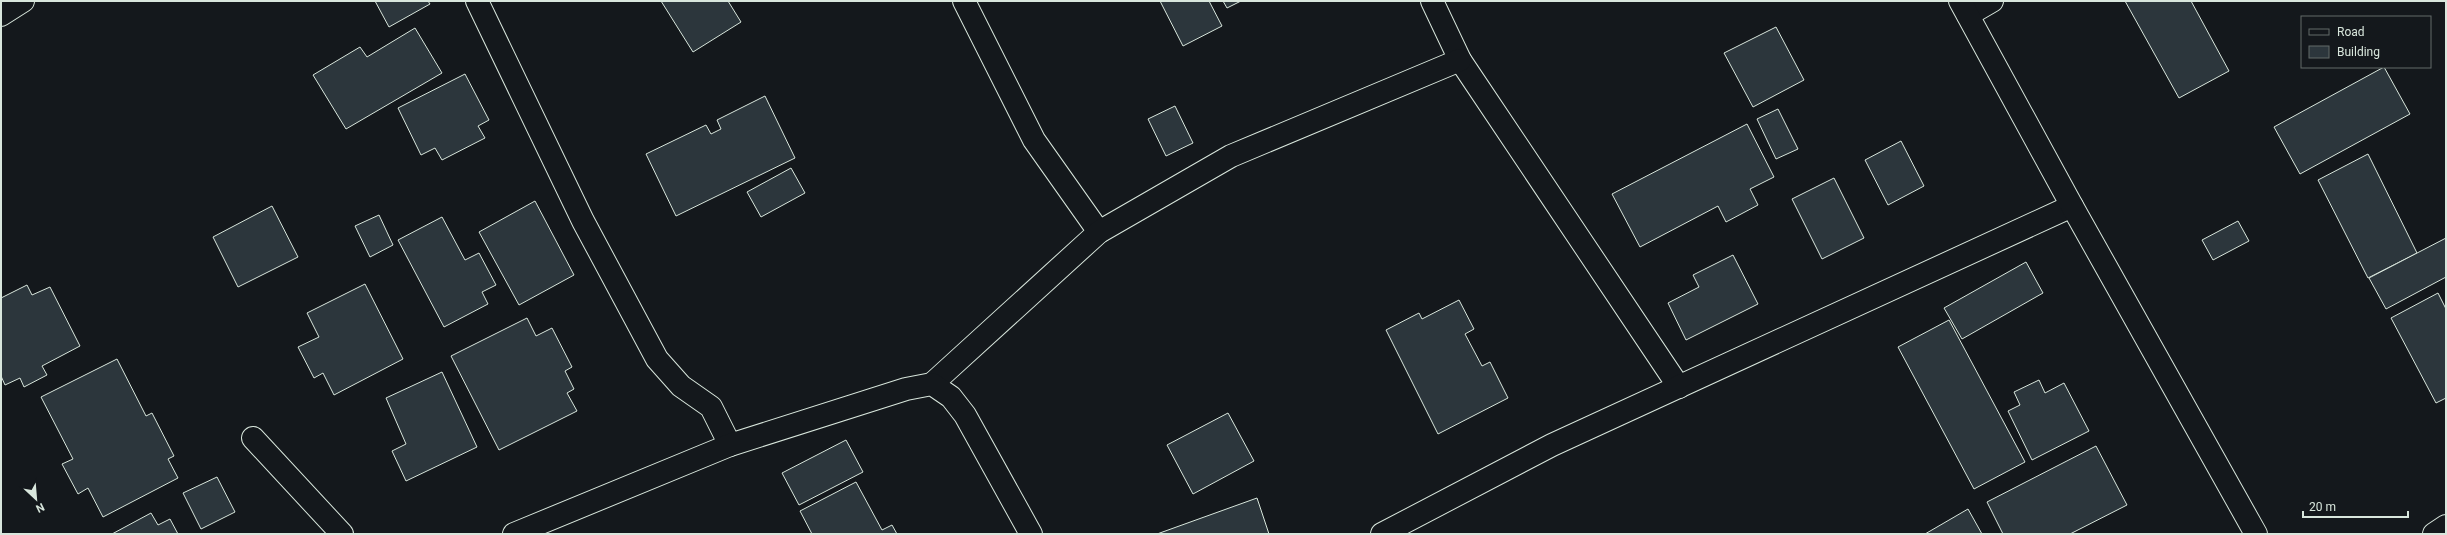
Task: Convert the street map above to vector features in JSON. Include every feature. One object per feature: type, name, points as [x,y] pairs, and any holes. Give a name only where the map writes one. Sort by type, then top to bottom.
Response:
[{"type":"street","points":[[1,15],[23,1]]},
{"type":"street","points":[[477,1],[583,221],[657,359],[681,386],[711,407],[730,445]]},
{"type":"street","points":[[964,1],[1034,140],[1099,232]]},
{"type":"street","points":[[1432,1],[1460,60],[1680,387]]},
{"type":"street","points":[[1992,1],[1964,8],[2072,206],[2256,534]]},
{"type":"street","points":[[514,534],[730,445],[906,389],[932,384],[1099,232],[1230,156],[1460,60]]},
{"type":"street","points":[[1382,534],[1552,445],[2072,206]]},
{"type":"street","points":[[932,384],[951,396],[965,415],[1031,534]]},
{"type":"street","points":[[253,438],[342,534]]},
{"type":"street","points":[[2434,534],[2446,526]]},
{"type":"building","points":[[375,1],[428,1],[430,4],[389,27]]},
{"type":"building","points":[[661,1],[728,1],[741,22],[693,52]]},
{"type":"building","points":[[1160,1],[1209,1],[1222,26],[1183,46]]},
{"type":"building","points":[[1223,1],[1241,1],[1227,8]]},
{"type":"building","points":[[2125,1],[2191,1],[2229,71],[2179,98]]},
{"type":"building","points":[[1776,27],[1804,80],[1753,107],[1724,53]]},
{"type":"building","points":[[415,28],[442,73],[346,129],[313,75],[360,47],[367,57]]},
{"type":"building","points":[[2382,68],[2385,68],[2410,114],[2300,174],[2274,127]]},
{"type":"building","points":[[465,74],[489,120],[478,126],[485,138],[442,160],[435,148],[421,155],[398,108]]},
{"type":"building","points":[[765,96],[795,158],[676,216],[646,154],[706,125],[711,134],[721,129],[717,120]]},
{"type":"building","points":[[1175,106],[1193,143],[1166,156],[1148,119]]},
{"type":"building","points":[[1778,109],[1798,149],[1776,159],[1757,119]]},
{"type":"building","points":[[1747,124],[1774,177],[1750,189],[1758,205],[1726,222],[1718,206],[1640,247],[1612,194]]},
{"type":"building","points":[[1901,141],[1924,186],[1888,205],[1865,160]]},
{"type":"building","points":[[2368,154],[2417,253],[2368,278],[2318,180]]},
{"type":"building","points":[[791,168],[805,193],[761,217],[747,192]]},
{"type":"building","points":[[1834,178],[1864,238],[1822,259],[1792,199]]},
{"type":"building","points":[[535,201],[574,275],[519,305],[479,232]]},
{"type":"building","points":[[272,206],[298,257],[238,287],[213,237]]},
{"type":"building","points":[[379,215],[393,245],[370,257],[355,226]]},
{"type":"building","points":[[442,217],[465,260],[479,253],[496,285],[482,292],[488,304],[444,327],[398,240]]},
{"type":"building","points":[[2238,221],[2249,241],[2213,260],[2202,240]]},
{"type":"building","points":[[2446,238],[2446,277],[2386,309],[2369,278]]},
{"type":"building","points":[[1733,255],[1758,304],[1686,340],[1668,303],[1699,287],[1693,275]]},
{"type":"building","points":[[2026,262],[2043,293],[1962,339],[1944,308]]},
{"type":"building","points":[[365,284],[403,359],[334,395],[323,373],[314,378],[298,347],[319,337],[307,313]]},
{"type":"building","points":[[27,285],[32,295],[50,287],[80,346],[42,366],[47,375],[24,387],[20,378],[5,385],[1,376],[1,298]]},
{"type":"building","points":[[2438,293],[2446,309],[2446,398],[2436,403],[2391,318]]},
{"type":"building","points":[[1459,300],[1474,329],[1465,334],[1482,366],[1490,362],[1508,398],[1438,434],[1386,330],[1419,313],[1422,319]]},
{"type":"building","points":[[527,318],[536,336],[552,328],[572,367],[565,371],[574,389],[567,393],[577,411],[499,450],[451,356]]},
{"type":"building","points":[[1949,320],[2025,462],[1974,489],[1898,347]]},
{"type":"building","points":[[117,359],[146,416],[152,413],[174,456],[168,459],[178,478],[103,517],[88,488],[78,494],[62,464],[73,459],[41,397]]},
{"type":"building","points":[[442,372],[477,447],[406,481],[392,451],[406,444],[386,398]]},
{"type":"building","points":[[2039,380],[2045,393],[2064,383],[2089,431],[2032,460],[2008,411],[2020,405],[2014,392]]},
{"type":"building","points":[[1228,413],[1254,461],[1193,494],[1167,445]]},
{"type":"building","points":[[846,440],[863,472],[799,505],[782,473]]},
{"type":"building","points":[[2096,446],[2127,505],[2070,534],[2003,534],[1987,502]]},
{"type":"building","points":[[217,477],[235,512],[201,529],[183,493]]},
{"type":"building","points":[[856,482],[882,530],[892,525],[897,534],[812,534],[800,511]]},
{"type":"building","points":[[1257,498],[1269,534],[1157,534]]},
{"type":"building","points":[[1968,509],[1982,534],[1925,534]]},
{"type":"building","points":[[151,513],[158,525],[170,519],[178,534],[112,534]]}]
